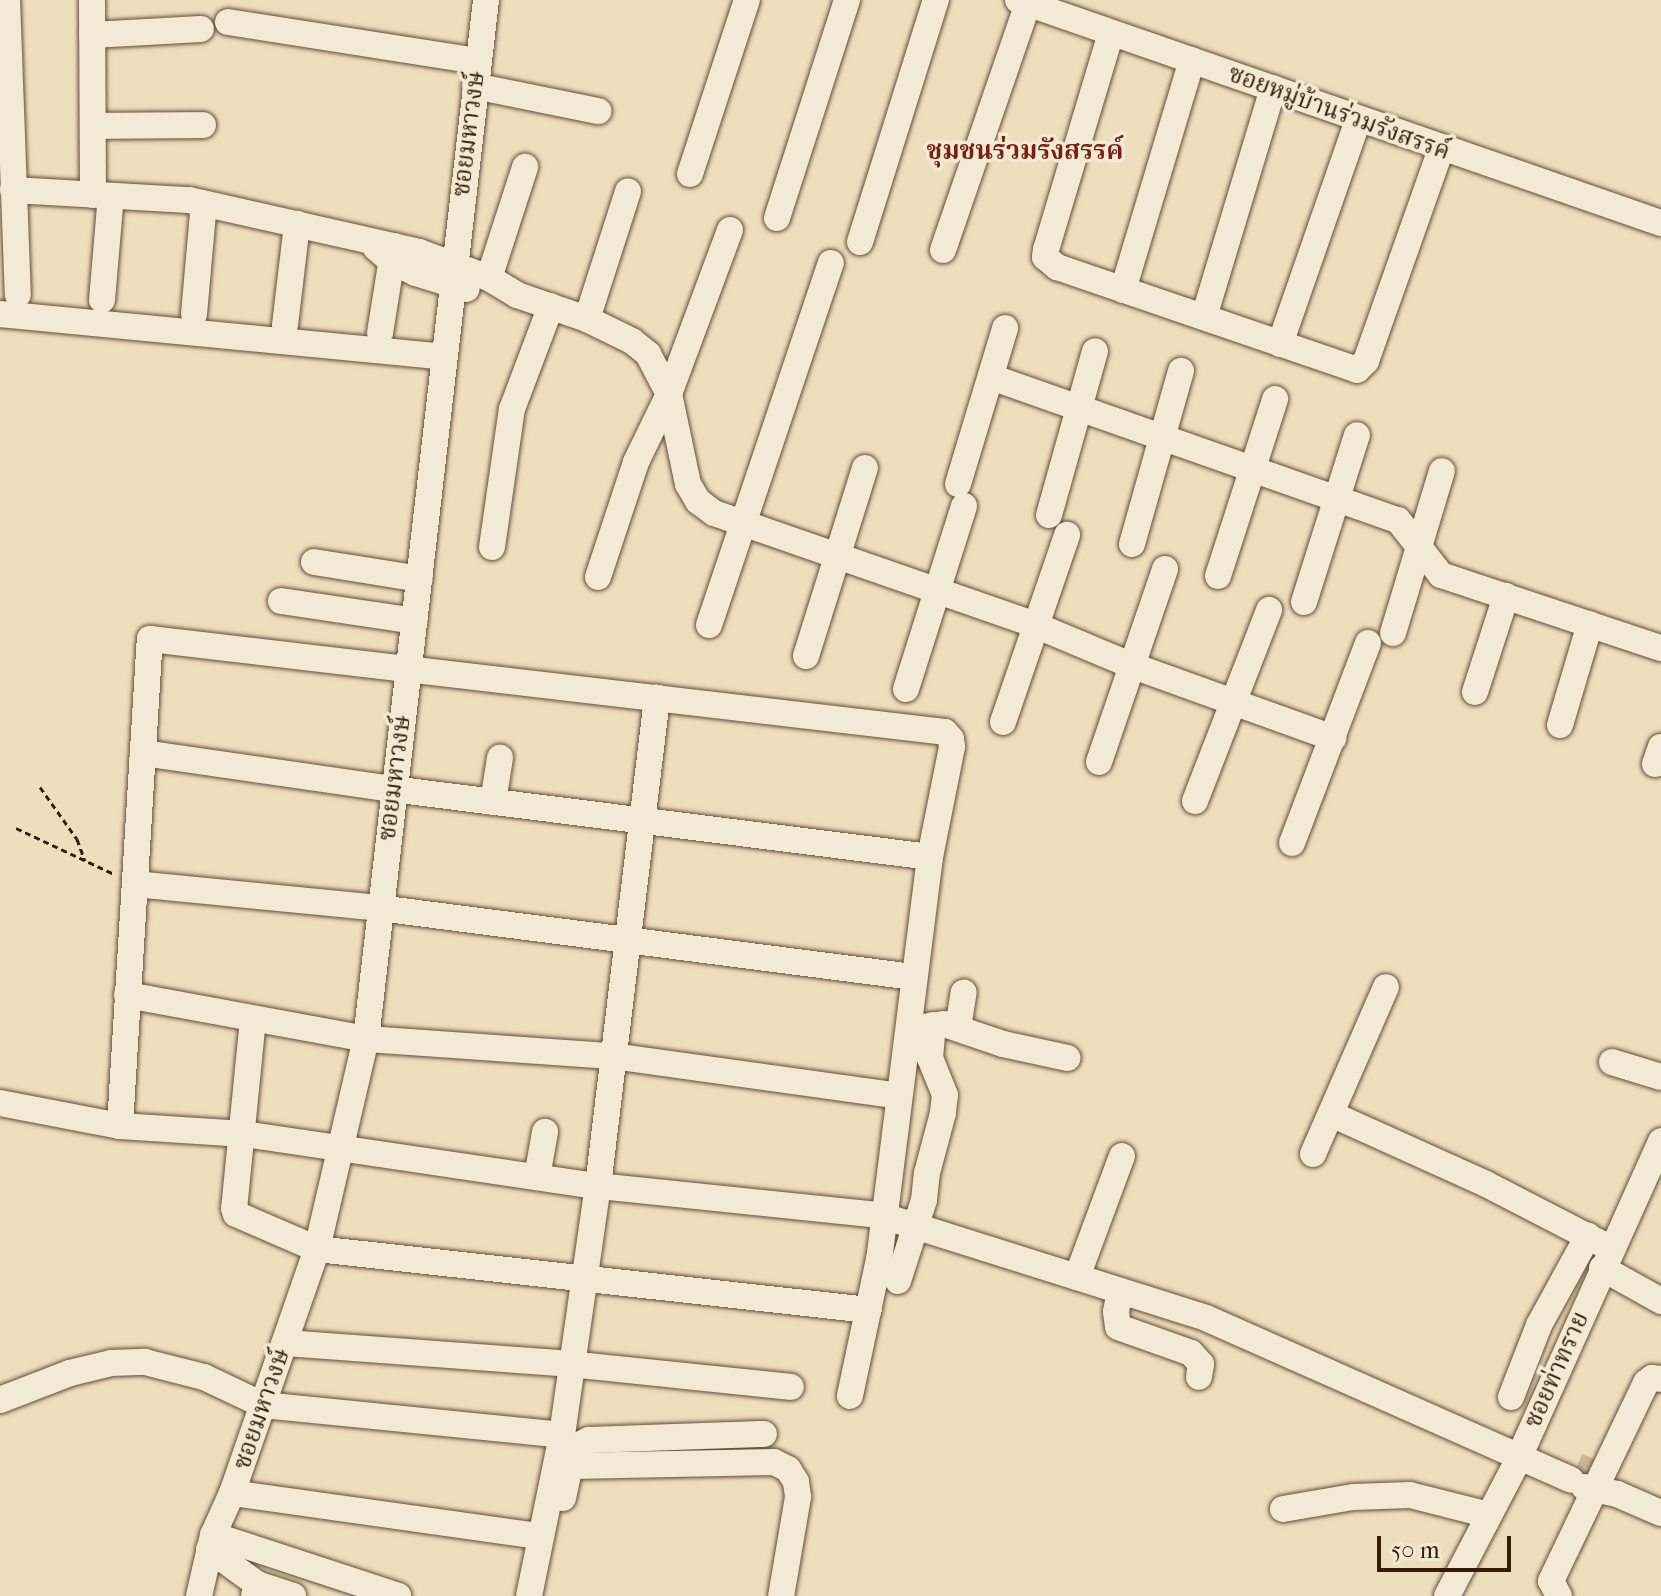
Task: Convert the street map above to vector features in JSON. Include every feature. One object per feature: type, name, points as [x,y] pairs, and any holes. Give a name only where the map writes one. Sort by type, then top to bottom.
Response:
[{"type":"street","points":[[7,0],[13,190],[9,304],[443,357]]},
{"type":"street","points":[[92,0],[93,126],[102,195],[102,300]]},
{"type":"street","name":"ซอยมหาวงษ์","points":[[199,1596],[211,1542],[232,1493],[317,1249],[366,1039],[392,789],[415,621],[452,274],[486,0]]},
{"type":"street","points":[[690,174],[747,0]]},
{"type":"street","points":[[777,218],[847,0]]},
{"type":"street","points":[[860,242],[936,0]]},
{"type":"street","points":[[943,250],[1023,2]]},
{"type":"street","name":"ซอยหมู่บ้านร่วมรังสรรค์","points":[[1023,2],[1661,223]]},
{"type":"street","points":[[228,22],[477,73],[598,111]]},
{"type":"street","points":[[92,35],[201,29]]},
{"type":"street","points":[[1111,33],[1045,257],[1057,267],[1351,370],[1362,367],[1441,149]]},
{"type":"street","points":[[1123,290],[1192,60]]},
{"type":"street","points":[[1204,317],[1273,88]]},
{"type":"street","points":[[1280,344],[1358,120]]},
{"type":"street","points":[[93,126],[203,125]]},
{"type":"street","points":[[489,278],[525,167]]},
{"type":"street","points":[[13,190],[204,203],[297,224],[452,274],[489,278],[517,295],[587,319],[632,341],[648,354],[669,394],[688,484],[698,501],[714,513],[743,526],[1035,625],[1133,666],[1333,738]]},
{"type":"street","points":[[587,319],[628,191]]},
{"type":"street","points":[[194,314],[204,203]]},
{"type":"street","points":[[285,325],[297,224]]},
{"type":"street","points":[[598,577],[636,462],[669,394],[730,230]]},
{"type":"street","points":[[380,333],[385,250]]},
{"type":"street","points":[[709,625],[831,263]]},
{"type":"street","points":[[452,274],[477,293],[517,295]]},
{"type":"street","points":[[492,547],[512,409],[551,306]]},
{"type":"street","points":[[906,689],[937,591],[1005,328]]},
{"type":"street","points":[[1049,515],[1095,351]]},
{"type":"street","points":[[1132,544],[1181,371]]},
{"type":"street","points":[[991,377],[1398,520],[1441,575],[1661,648]]},
{"type":"street","points":[[1218,576],[1275,399]]},
{"type":"street","points":[[1304,602],[1357,435]]},
{"type":"street","points":[[806,656],[865,468]]},
{"type":"street","points":[[1393,633],[1442,471]]},
{"type":"street","points":[[1003,722],[1067,535]]},
{"type":"street","points":[[314,562],[420,579]]},
{"type":"street","points":[[1099,762],[1165,569]]},
{"type":"street","points":[[1475,692],[1506,596]]},
{"type":"street","points":[[281,601],[415,621]]},
{"type":"street","points":[[1195,801],[1269,610]]},
{"type":"street","points":[[1560,725],[1590,624]]},
{"type":"street","points":[[120,1126],[150,639],[948,734],[952,747],[930,857],[882,1216],[857,1308],[850,1396]]},
{"type":"street","points":[[1292,843],[1368,643]]},
{"type":"street","points":[[529,1596],[562,1435],[569,1364],[598,1186],[657,698]]},
{"type":"street","points":[[143,753],[392,789],[930,857]]},
{"type":"street","points":[[493,802],[500,758]]},
{"type":"street","points":[[135,884],[379,908],[913,977]]},
{"type":"street","points":[[1313,1154],[1386,987]]},
{"type":"street","points":[[898,1281],[917,1226],[945,1095],[931,1068],[946,1026],[964,992]]},
{"type":"street","points":[[127,995],[366,1039],[612,1056],[899,1096]]},
{"type":"street","points":[[253,1019],[236,1214],[317,1249],[857,1308]]},
{"type":"street","points":[[907,1030],[946,1026],[1003,1044],[1067,1058]]},
{"type":"street","points":[[1612,1062],[1661,1077]]},
{"type":"street","points":[[0,1103],[120,1126],[244,1134],[598,1186],[882,1216],[1120,1291],[1246,1335],[1661,1513]]},
{"type":"street","points":[[1331,1114],[1486,1184],[1600,1251],[1661,1301]]},
{"type":"street","points":[[537,1177],[545,1132]]},
{"type":"street","name":"ซอยท่าทราย","points":[[1447,1596],[1522,1451],[1600,1251],[1661,1141]]},
{"type":"street","points":[[1077,1277],[1122,1156]]},
{"type":"street","points":[[1511,1397],[1539,1325],[1600,1251]]},
{"type":"street","points":[[1120,1291],[1116,1312],[1118,1327],[1191,1353],[1201,1364],[1199,1377]]},
{"type":"street","points":[[285,1343],[569,1364],[791,1387]]},
{"type":"street","points":[[0,1400],[70,1373],[111,1363],[145,1362],[204,1377],[263,1405],[562,1435]]},
{"type":"street","points":[[1559,1596],[1551,1581],[1590,1481],[1646,1383],[1652,1378],[1661,1379]]},
{"type":"street","points":[[545,1596],[573,1448],[589,1440],[764,1434]]},
{"type":"street","points":[[570,1466],[774,1462],[788,1469],[796,1482],[798,1497],[781,1596]]},
{"type":"street","points":[[232,1493],[539,1536]]},
{"type":"street","points":[[1283,1509],[1353,1497],[1410,1495],[1489,1515]]},
{"type":"street","points":[[211,1542],[255,1590],[293,1596]]},
{"type":"street","points":[[211,1542],[398,1596]]},
{"type":"path","points":[[40,787],[77,839],[85,861]]},
{"type":"path","points":[[16,828],[135,884]]},
{"type":"tunnel","points":[[1577,1466],[1589,1471]]},
{"type":"district","name":"ชุมชนร่วมรังสรรค์","points":[[1025,151]]}]
